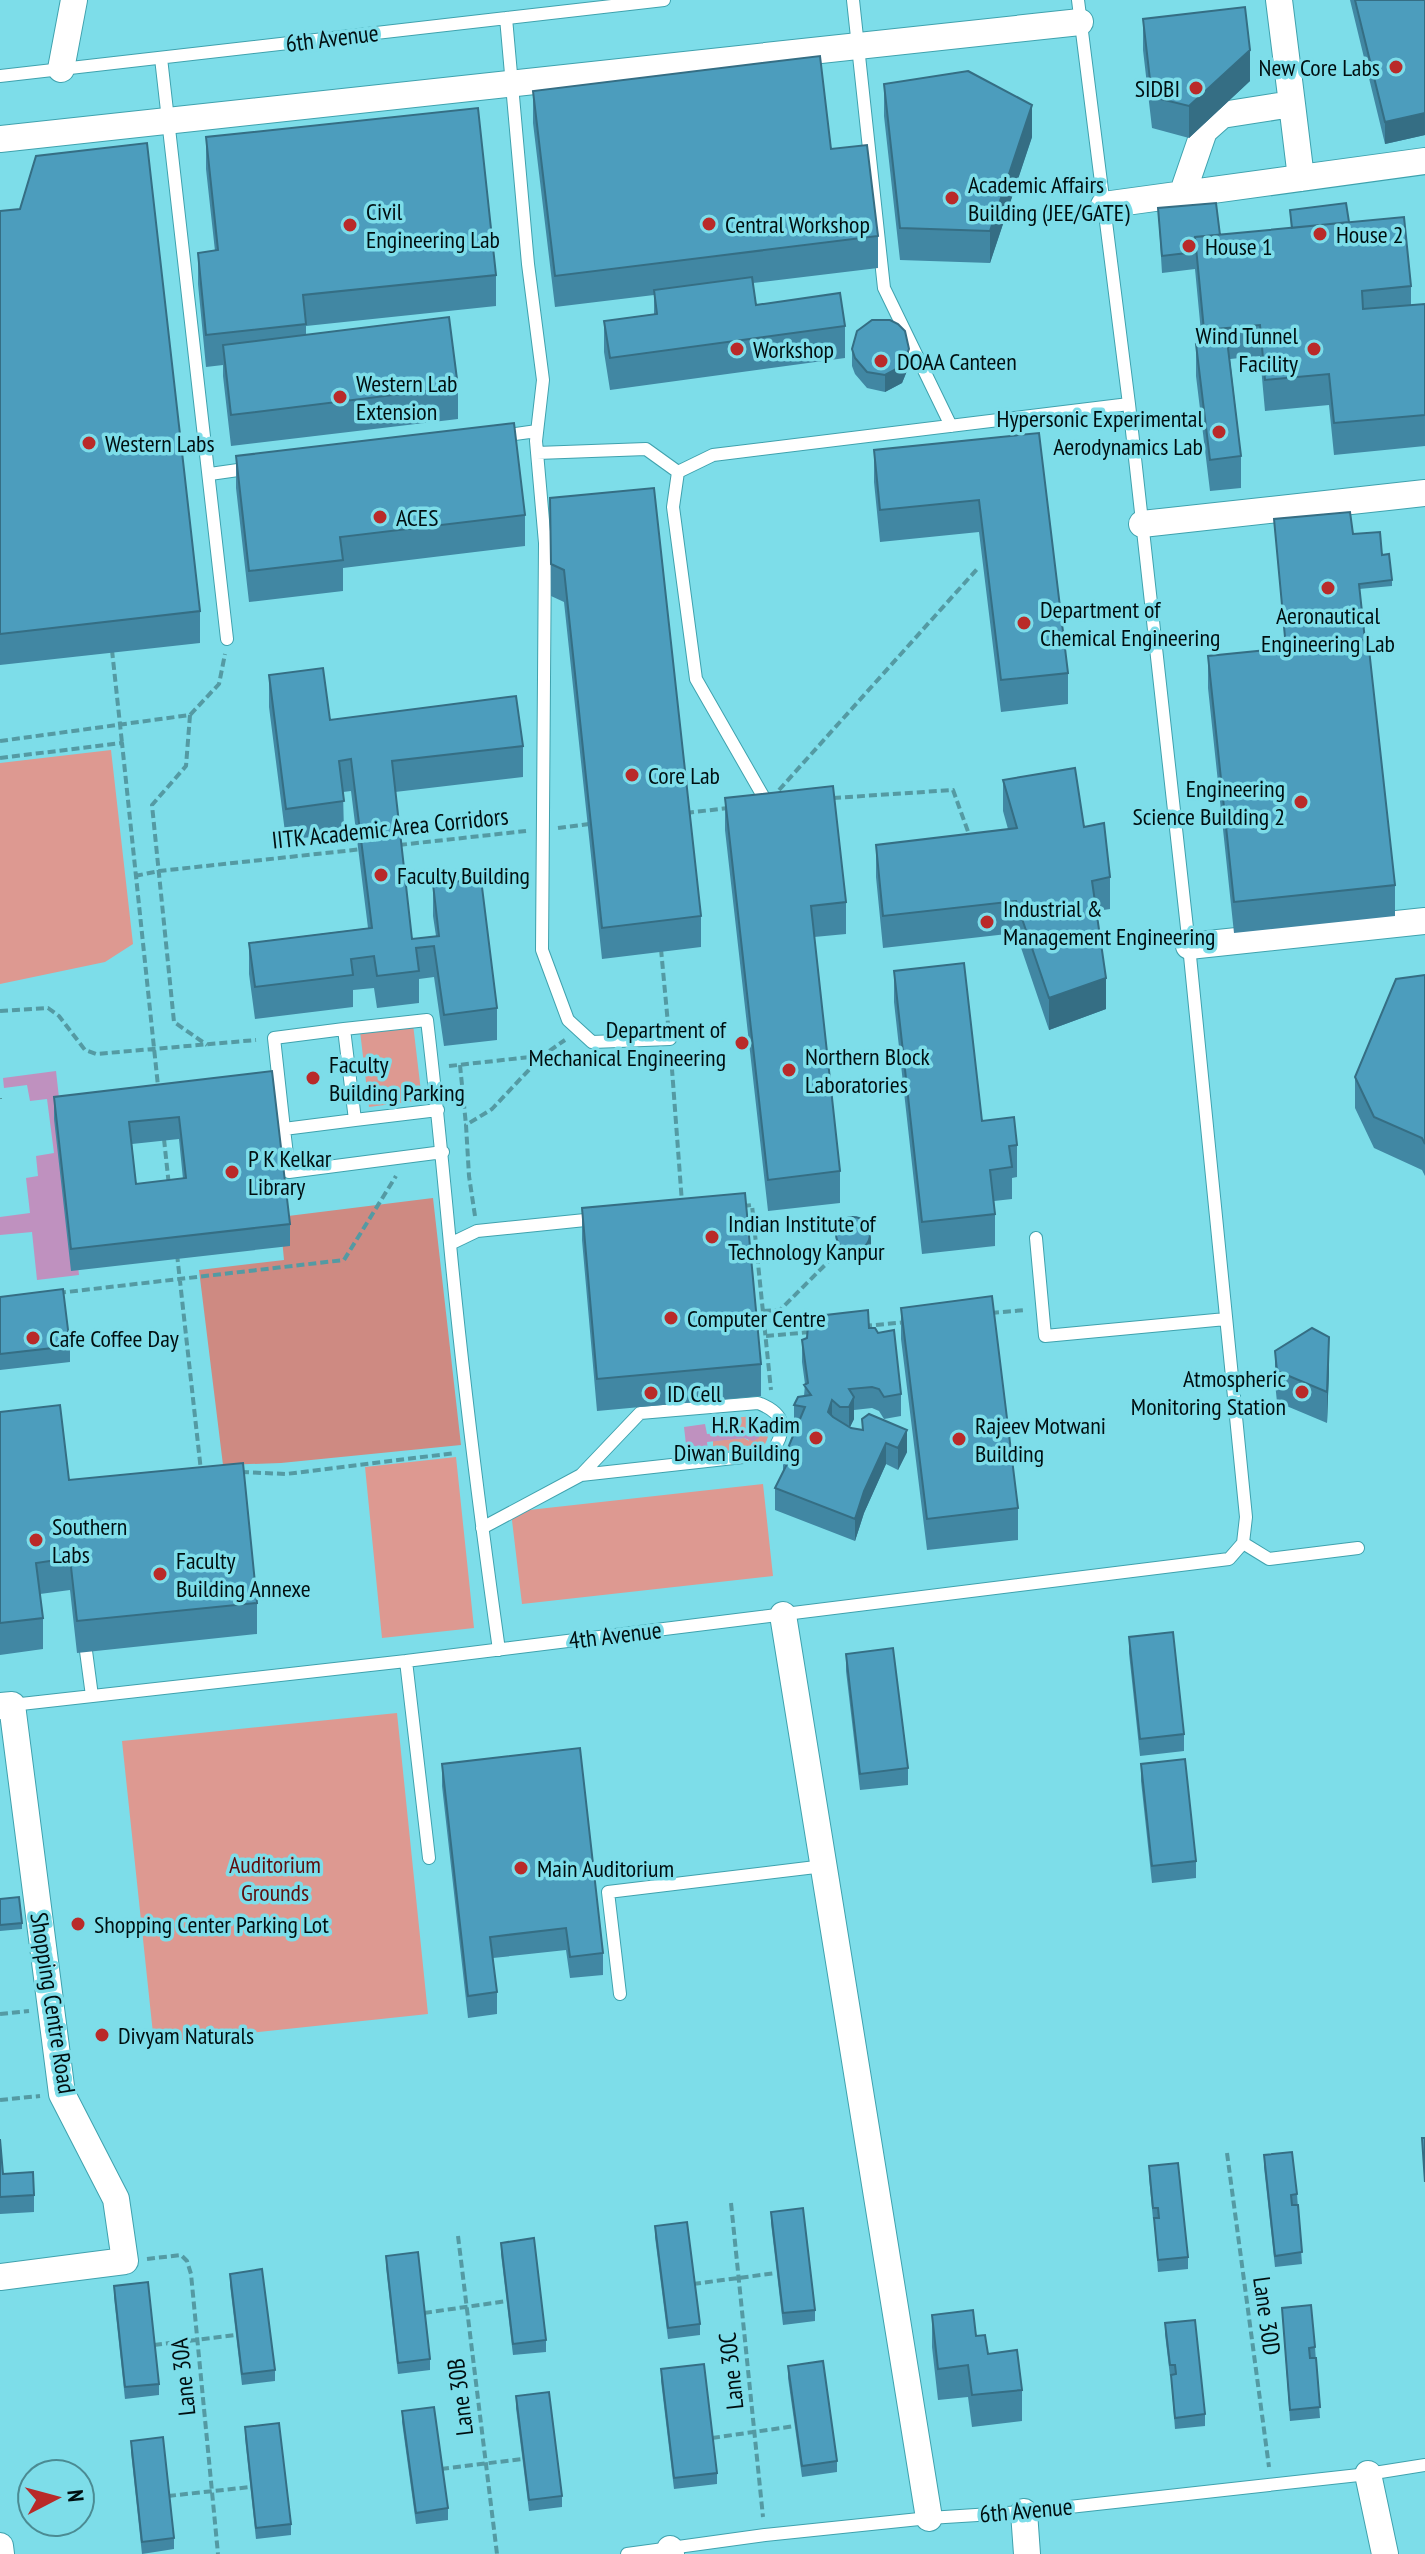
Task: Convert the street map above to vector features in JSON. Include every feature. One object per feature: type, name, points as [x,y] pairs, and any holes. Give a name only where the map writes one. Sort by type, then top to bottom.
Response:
[{"type":"street","points":[[61,69],[74,0]]},
{"type":"street","points":[[1279,0],[1301,178]]},
{"type":"street","points":[[0,139],[858,47],[1079,11]]},
{"type":"street","points":[[1182,195],[1204,131],[1222,115],[1292,104]]},
{"type":"street","points":[[1104,205],[1425,161]]},
{"type":"street","points":[[1142,524],[1425,493]]},
{"type":"street","points":[[1189,946],[1425,921]]},
{"type":"street","points":[[783,1615],[929,2518]]},
{"type":"street","name":"Shopping Centre Road","points":[[6,1705],[62,2094],[116,2199],[125,2261]]},
{"type":"street","points":[[0,2277],[125,2261]]},
{"type":"street","points":[[1368,2474],[1385,2554]]},
{"type":"street","points":[[1024,2512],[1027,2554]]},
{"type":"street","points":[[0,2546],[1,2554]]},
{"type":"lane","name":"6th Avenue","points":[[0,76],[664,0]]},
{"type":"lane","points":[[853,0],[884,288],[951,426]]},
{"type":"lane","points":[[1079,11],[1129,404],[1189,946],[1246,1517],[1243,1543],[1269,1559],[1358,1548]]},
{"type":"lane","points":[[506,18],[528,264],[543,380],[537,431],[545,543],[542,950],[568,1020],[592,1042],[670,1039]]},
{"type":"lane","points":[[161,58],[227,639]]},
{"type":"lane","points":[[678,472],[713,455],[1129,404]]},
{"type":"lane","points":[[490,437],[537,431]]},
{"type":"lane","points":[[537,453],[646,449],[678,472]]},
{"type":"lane","points":[[210,474],[272,466]]},
{"type":"lane","points":[[678,472],[673,507],[696,679],[767,803]]},
{"type":"lane","points":[[443,1152],[289,1172],[274,1038],[427,1020],[443,1152],[473,1451],[499,1650]]},
{"type":"lane","points":[[344,1029],[355,1120]]},
{"type":"lane","points":[[284,1129],[438,1110]]},
{"type":"lane","points":[[450,1244],[477,1231],[604,1219]]},
{"type":"lane","points":[[1036,1238],[1045,1336],[1226,1319]]},
{"type":"lane","points":[[482,1528],[581,1475],[640,1413],[758,1403],[773,1409],[780,1419],[782,1437],[771,1454],[581,1475]]},
{"type":"lane","name":"4th Avenue","points":[[6,1705],[499,1650],[1229,1559],[1243,1543]]},
{"type":"lane","points":[[82,1620],[92,1696]]},
{"type":"lane","points":[[406,1661],[429,1858]]},
{"type":"lane","points":[[620,1994],[608,1892],[824,1866]]},
{"type":"lane","name":"6th Avenue","points":[[627,2554],[670,2552],[765,2535],[929,2518],[1024,2512],[1425,2465]]},
{"type":"path","points":[[678,814],[767,803],[978,568]]},
{"type":"path","points":[[0,741],[190,715],[219,684],[227,639]]},
{"type":"path","points":[[112,648],[159,1095]]},
{"type":"path","points":[[190,715],[186,766],[152,805],[174,1022],[207,1045]]},
{"type":"path","points":[[0,758],[122,743]]},
{"type":"path","points":[[829,799],[953,790],[972,842]]},
{"type":"path","name":"IITK Academic Area Corridors","points":[[389,846],[603,823]]},
{"type":"path","name":"IITK Academic Area Corridors","points":[[135,876],[373,848]]},
{"type":"path","points":[[661,944],[683,1211]]},
{"type":"path","points":[[0,1011],[48,1008],[59,1016],[85,1050],[96,1054],[274,1038]]},
{"type":"path","points":[[466,1125],[492,1109],[542,1056],[579,1031]]},
{"type":"path","points":[[433,1068],[542,1056]]},
{"type":"path","points":[[460,1065],[477,1231]]},
{"type":"path","points":[[162,1126],[169,1187]]},
{"type":"path","points":[[45,1295],[344,1260],[408,1157]]},
{"type":"path","points":[[738,1206],[752,1205],[773,1409]]},
{"type":"path","points":[[176,1248],[202,1470],[187,1474]]},
{"type":"path","points":[[763,1311],[780,1310],[828,1262]]},
{"type":"path","points":[[981,1314],[1042,1308]]},
{"type":"path","points":[[858,1327],[919,1320]]},
{"type":"path","points":[[766,1336],[812,1331]]},
{"type":"path","points":[[230,1472],[286,1474],[473,1451]]},
{"type":"path","points":[[0,2100],[62,2094]]},
{"type":"path","name":"Lane 30D","points":[[1227,2153],[1271,2485]]},
{"type":"path","name":"Lane 30C","points":[[731,2203],[765,2535]]},
{"type":"path","name":"Lane 30B","points":[[458,2236],[497,2554]]},
{"type":"path","name":"Lane 30A","points":[[125,2261],[181,2255],[187,2261],[191,2274],[218,2554]]},
{"type":"path","points":[[693,2284],[776,2273]]},
{"type":"path","points":[[424,2313],[507,2301]]},
{"type":"path","points":[[154,2345],[236,2335]]},
{"type":"path","points":[[712,2438],[795,2426]]},
{"type":"path","points":[[441,2469],[522,2459]]},
{"type":"path","points":[[168,2496],[250,2487]]},
{"type":"green space","points":[[111,750],[133,944],[105,962],[0,984],[0,763]]},
{"type":"green space","points":[[413,1024],[422,1100],[369,1107],[360,1031]]},
{"type":"green space","points":[[754,1416],[768,1426],[765,1444],[759,1448],[713,1452],[713,1441],[744,1438],[749,1441],[744,1431],[712,1434],[710,1420]]},
{"type":"green space","points":[[456,1457],[474,1628],[382,1638],[365,1467]]},
{"type":"green space","points":[[763,1484],[773,1576],[522,1604],[511,1512]]},
{"type":"green space","name":"Auditorium Grounds","points":[[397,1713],[428,2014],[154,2043],[122,1741]]},
{"type":"shaded area","points":[[56,1071],[79,1275],[37,1280],[32,1232],[0,1235],[0,1217],[30,1213],[26,1178],[38,1176],[36,1156],[54,1153],[47,1099],[30,1101],[27,1085],[4,1088],[3,1078]]},
{"type":"shaded area","points":[[433,1198],[461,1445],[281,1463],[223,1465],[199,1270],[284,1260],[280,1217]]},
{"type":"shaded area","points":[[705,1424],[707,1434],[743,1431],[753,1426],[759,1430],[759,1438],[753,1441],[744,1438],[707,1442],[708,1451],[687,1453],[684,1427]]},
{"type":"building","name":"New Core Labs","points":[[1355,0],[1425,0],[1425,113],[1385,122]]},
{"type":"building","points":[[1245,7],[1250,50],[1189,106],[1152,97],[1143,19]]},
{"type":"building","name":"Central Workshop","points":[[820,56],[831,149],[867,145],[878,236],[555,276],[533,91]]},
{"type":"building","name":"Academic Affairs Building (JEE/GATE)","points":[[968,71],[1032,105],[990,231],[900,228],[884,84]]},
{"type":"building","name":"Civil Engineering Lab","points":[[478,108],[496,275],[303,295],[306,324],[206,335],[198,253],[218,250],[206,137]]},
{"type":"building","name":"Western Labs","points":[[147,143],[200,611],[0,634],[0,211],[20,209],[36,156]]},
{"type":"building","points":[[1216,203],[1220,235],[1195,237],[1195,252],[1162,256],[1158,208]]},
{"type":"building","points":[[1346,203],[1349,222],[1292,228],[1290,210]]},
{"type":"building","name":"Wind Tunnel Facility","points":[[1404,217],[1411,286],[1362,291],[1363,309],[1425,304],[1425,415],[1334,423],[1329,374],[1265,380],[1260,325],[1204,330],[1195,237]]},
{"type":"building","points":[[752,277],[756,305],[840,293],[845,326],[610,358],[604,321],[657,314],[654,290]]},
{"type":"building","points":[[449,317],[458,387],[231,415],[223,345]]},
{"type":"building","name":"DOAA Canteen","points":[[872,320],[890,320],[905,331],[909,349],[902,366],[885,375],[867,372],[855,358],[852,349],[857,331]]},
{"type":"building","name":"Hypersonic Experimental Aerodynamics Lab","points":[[1227,340],[1241,456],[1210,460],[1196,344]]},
{"type":"building","name":"ACES","points":[[514,423],[525,515],[340,537],[343,560],[249,571],[236,456]]},
{"type":"building","name":"Department of Chemical Engineering","points":[[1039,433],[1068,673],[1001,680],[979,500],[880,510],[874,450]]},
{"type":"building","name":"Core Lab","points":[[654,488],[701,916],[602,928],[564,570],[551,564],[550,498]]},
{"type":"building","name":"Aeronautical Engineering Lab","points":[[1350,512],[1353,534],[1380,532],[1382,555],[1389,554],[1392,580],[1359,584],[1365,640],[1286,648],[1274,519]]},
{"type":"building","name":"Engineering Science Building 2","points":[[1368,640],[1395,885],[1234,902],[1208,656]]},
{"type":"building","name":"Faculty Building","points":[[323,668],[330,720],[516,696],[523,746],[392,761],[412,939],[439,936],[433,884],[481,879],[497,1008],[444,1015],[434,946],[416,948],[419,971],[377,976],[374,956],[351,959],[353,975],[255,987],[249,943],[372,928],[351,759],[339,761],[344,801],[286,809],[269,675]]},
{"type":"building","name":"Industrial & Management Engineering","points":[[1075,768],[1084,827],[1104,823],[1110,877],[1092,881],[1106,978],[1049,998],[1016,901],[883,916],[876,845],[1017,828],[1003,780]]},
{"type":"building","name":"Northern Block Laboratories","points":[[833,786],[846,902],[811,906],[840,1171],[768,1180],[725,798]]},
{"type":"building","points":[[964,963],[982,1121],[1014,1117],[1017,1145],[1009,1146],[1012,1167],[990,1170],[995,1214],[922,1222],[894,971]]},
{"type":"building","points":[[1425,975],[1425,1144],[1422,1138],[1374,1117],[1355,1077],[1396,979]]},
{"type":"building","name":"P K Kelkar Library","points":[[272,1071],[290,1224],[71,1249],[54,1097]],"holes":[[[179,1117],[186,1178],[136,1184],[129,1122]]]},
{"type":"building","name":"Computer Centre","points":[[745,1193],[761,1364],[597,1379],[582,1208]]},
{"type":"building","points":[[853,1217],[865,1222],[870,1234],[865,1246],[853,1251],[841,1246],[836,1234],[841,1222]]},
{"type":"building","name":"Cafe Coffee Day","points":[[63,1289],[70,1346],[0,1354],[0,1297]]},
{"type":"building","name":"Rajeev Motwani Building","points":[[992,1296],[1018,1508],[927,1519],[901,1308]]},
{"type":"building","name":"H.R. Kadim Diwan Building","points":[[868,1310],[869,1328],[875,1328],[878,1333],[894,1330],[901,1394],[884,1397],[879,1389],[872,1387],[849,1389],[854,1397],[849,1407],[840,1407],[832,1400],[828,1412],[851,1428],[863,1430],[862,1419],[869,1414],[907,1430],[898,1448],[886,1443],[855,1519],[775,1488],[788,1462],[783,1460],[805,1407],[794,1405],[798,1397],[811,1395],[804,1385],[808,1383],[802,1340],[807,1338],[808,1325],[813,1321],[826,1320],[826,1315]]},
{"type":"building","points":[[1312,1328],[1329,1337],[1327,1392],[1277,1371],[1275,1351]]},
{"type":"building","points":[[60,1405],[69,1480],[243,1463],[257,1603],[77,1621],[70,1558],[36,1563],[43,1618],[0,1623],[0,1412]]},
{"type":"building","points":[[1173,1632],[1184,1734],[1140,1739],[1129,1637]]},
{"type":"building","points":[[893,1648],[908,1768],[860,1774],[846,1654]]},
{"type":"building","name":"Main Auditorium","points":[[580,1748],[603,1953],[570,1957],[566,1928],[490,1937],[497,1992],[468,1996],[442,1764]]},
{"type":"building","points":[[1185,1759],[1196,1861],[1152,1866],[1141,1764]]},
{"type":"building","points":[[19,1897],[22,1923],[0,1925],[0,1899]]},
{"type":"building","points":[[1422,2138],[1425,2138],[1425,2182]]},
{"type":"building","points":[[0,2139],[3,2174],[33,2172],[34,2195],[0,2197]]},
{"type":"building","points":[[1292,2152],[1297,2194],[1291,2195],[1292,2205],[1298,2205],[1302,2252],[1275,2256],[1264,2155]]},
{"type":"building","points":[[1178,2163],[1188,2257],[1158,2260],[1154,2218],[1159,2218],[1158,2208],[1153,2208],[1149,2166]]},
{"type":"building","points":[[803,2208],[815,2310],[783,2313],[771,2212]]},
{"type":"building","points":[[687,2222],[700,2324],[668,2328],[655,2226]]},
{"type":"building","points":[[534,2238],[546,2340],[513,2344],[501,2243]]},
{"type":"building","points":[[418,2252],[430,2359],[398,2363],[386,2256]]},
{"type":"building","points":[[262,2269],[275,2370],[242,2374],[230,2274]]},
{"type":"building","points":[[148,2282],[159,2384],[125,2387],[114,2286]]},
{"type":"building","points":[[1311,2305],[1315,2347],[1309,2348],[1310,2358],[1316,2358],[1320,2407],[1290,2410],[1282,2308]]},
{"type":"building","points":[[973,2310],[976,2336],[985,2335],[988,2354],[1017,2350],[1022,2390],[972,2395],[968,2365],[938,2369],[932,2315]]},
{"type":"building","points":[[1195,2320],[1205,2414],[1175,2418],[1171,2375],[1176,2374],[1175,2365],[1170,2365],[1165,2323]]},
{"type":"building","points":[[823,2361],[837,2461],[802,2466],[788,2366]]},
{"type":"building","points":[[704,2364],[717,2473],[674,2478],[661,2369]]},
{"type":"building","points":[[549,2392],[562,2496],[529,2500],[516,2396]]},
{"type":"building","points":[[434,2407],[448,2508],[416,2513],[402,2411]]},
{"type":"building","points":[[279,2423],[291,2524],[256,2528],[245,2427]]},
{"type":"building","points":[[163,2437],[174,2538],[142,2542],[131,2441]]},
{"type":"place","name":"New Core Labs","points":[[1396,67]]},
{"type":"place","name":"SIDBI","points":[[1196,88]]},
{"type":"place","name":"Academic Affairs Building (JEE/GATE)","points":[[952,198]]},
{"type":"place","name":"Central Workshop","points":[[709,224]]},
{"type":"place","name":"Civil Engineering Lab","points":[[350,225]]},
{"type":"place","name":"House 2","points":[[1320,234]]},
{"type":"place","name":"House 1","points":[[1189,246]]},
{"type":"place","name":"Workshop","points":[[737,349]]},
{"type":"place","name":"Wind Tunnel Facility","points":[[1314,349]]},
{"type":"place","name":"DOAA Canteen","points":[[881,361]]},
{"type":"place","name":"Western Lab Extension","points":[[340,397]]},
{"type":"place","name":"Hypersonic Experimental Aerodynamics Lab","points":[[1219,432]]},
{"type":"place","name":"Western Labs","points":[[89,443]]},
{"type":"place","name":"ACES","points":[[380,517]]},
{"type":"place","name":"Aeronautical Engineering Lab","points":[[1328,588]]},
{"type":"place","name":"Department of Chemical Engineering","points":[[1024,623]]},
{"type":"place","name":"Core Lab","points":[[632,775]]},
{"type":"place","name":"Engineering Science Building 2","points":[[1301,802]]},
{"type":"place","name":"Faculty Building","points":[[381,875]]},
{"type":"place","name":"Industrial & Management Engineering","points":[[987,922]]},
{"type":"place","name":"Department of Mechanical Engineering","points":[[742,1043]]},
{"type":"place","name":"Northern Block Laboratories","points":[[789,1070]]},
{"type":"place","name":"Faculty Building Parking","points":[[313,1078]]},
{"type":"place","name":"P K Kelkar Library","points":[[232,1172]]},
{"type":"place","name":"Indian Institute of Technology Kanpur","points":[[712,1237]]},
{"type":"place","name":"Computer Centre","points":[[671,1318]]},
{"type":"place","name":"Cafe Coffee Day","points":[[33,1338]]},
{"type":"place","name":"Atmospheric Monitoring Station","points":[[1302,1392]]},
{"type":"place","name":"ID Cell","points":[[651,1393]]},
{"type":"place","name":"H.R. Kadim Diwan Building","points":[[816,1438]]},
{"type":"place","name":"Rajeev Motwani Building","points":[[959,1439]]},
{"type":"place","name":"Southern Labs","points":[[36,1540]]},
{"type":"place","name":"Faculty Building Annexe","points":[[160,1574]]},
{"type":"place","name":"Main Auditorium","points":[[521,1868]]},
{"type":"place","name":"Shopping Center Parking Lot","points":[[78,1924]]},
{"type":"place","name":"Divyam Naturals","points":[[102,2035]]}]
